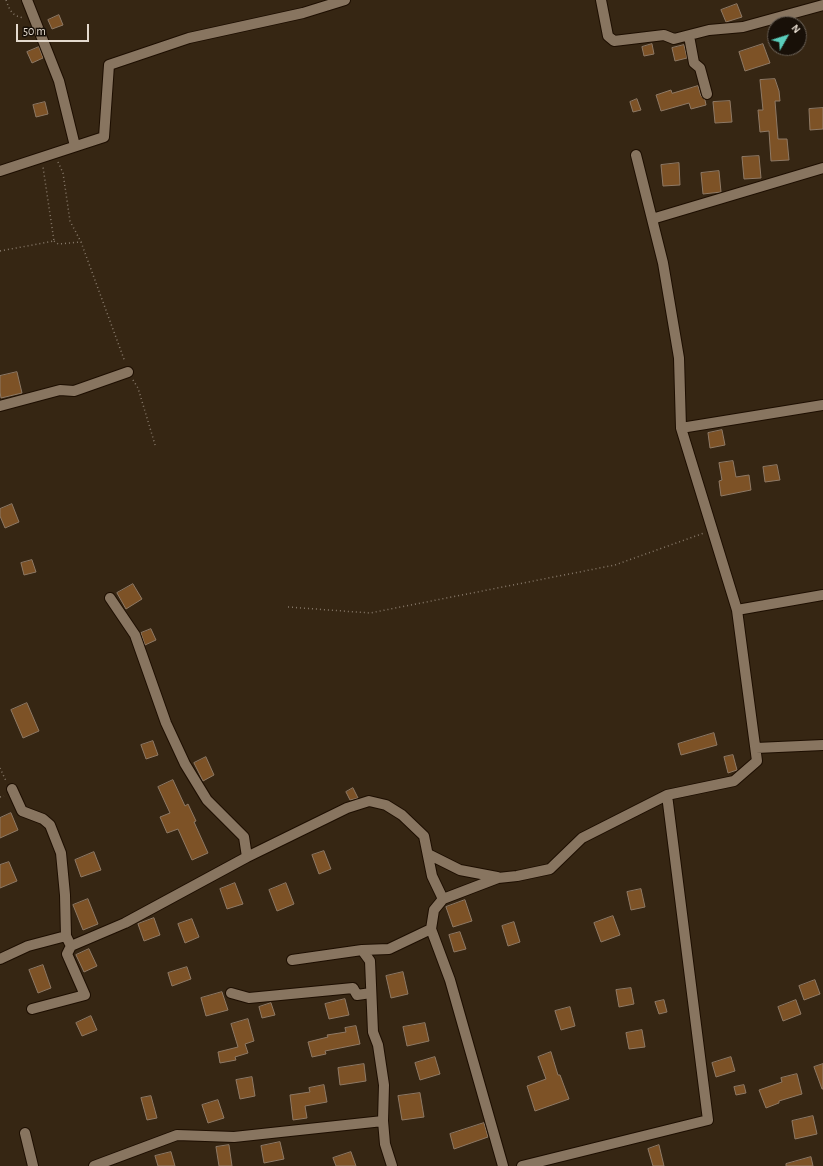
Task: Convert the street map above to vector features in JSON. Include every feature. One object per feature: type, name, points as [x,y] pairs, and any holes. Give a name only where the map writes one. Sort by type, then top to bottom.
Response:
[{"type":"street","points":[[27,0],[59,81],[75,146]]},
{"type":"street","points":[[0,171],[104,137],[109,65],[190,38],[303,13],[345,0]]},
{"type":"street","points":[[601,0],[608,36],[614,41],[664,35],[674,39],[709,30],[743,27],[823,5]]},
{"type":"street","points":[[689,36],[694,63],[700,68],[707,94]]},
{"type":"street","points":[[503,1166],[450,980],[431,930],[434,910],[443,899],[498,878],[517,876],[550,869],[582,838],[667,795],[734,782],[757,762],[737,610],[681,428],[679,358],[663,263],[636,155]]},
{"type":"street","points":[[652,219],[823,168]]},
{"type":"street","points":[[0,406],[60,390],[74,391],[128,372]]},
{"type":"street","points":[[681,428],[823,405]]},
{"type":"street","points":[[737,610],[823,595]]},
{"type":"street","points":[[110,598],[135,635],[166,723],[185,764],[207,800],[244,837],[247,857]]},
{"type":"street","points":[[756,748],[823,745]]},
{"type":"street","points":[[12,789],[22,811],[43,819],[50,825],[61,852],[65,895],[66,936],[71,946]]},
{"type":"street","points":[[522,1166],[708,1120],[667,795]]},
{"type":"street","points":[[32,1009],[85,995],[67,954],[71,946],[126,923],[247,857],[347,808],[369,801],[386,805],[402,815],[424,836],[432,876],[443,899]]},
{"type":"street","points":[[428,854],[460,870],[498,878]]},
{"type":"street","points":[[292,960],[362,950],[389,948],[431,930]]},
{"type":"street","points":[[0,959],[28,946],[66,936]]},
{"type":"street","points":[[362,950],[370,961],[372,1032],[378,1045],[384,1086],[382,1121],[385,1144],[392,1166]]},
{"type":"street","points":[[231,994],[249,998],[353,988],[357,995],[371,993]]},
{"type":"street","points":[[94,1166],[177,1135],[234,1137],[382,1121]]},
{"type":"street","points":[[25,1133],[33,1166]]},
{"type":"path","points":[[6,0],[9,10],[16,16],[28,18],[33,16]]},
{"type":"path","points":[[55,152],[63,172],[70,221],[81,242],[128,372],[138,388],[156,448]]},
{"type":"path","points":[[42,157],[54,241]]},
{"type":"path","points":[[0,251],[54,241],[58,244],[81,242]]},
{"type":"path","points":[[288,607],[370,613],[615,565],[713,530]]},
{"type":"path","points":[[0,768],[12,789]]},
{"type":"building","points":[[737,4],[742,17],[726,22],[721,10]]},
{"type":"building","points":[[59,15],[63,25],[52,29],[48,20]]},
{"type":"building","points":[[652,44],[654,54],[644,56],[642,47]]},
{"type":"building","points":[[763,44],[770,63],[745,71],[739,52]]},
{"type":"building","points":[[684,45],[687,58],[675,61],[672,48]]},
{"type":"building","points":[[39,47],[43,58],[32,63],[27,52]]},
{"type":"building","points":[[775,79],[779,91],[780,101],[775,101],[778,139],[787,139],[789,160],[771,161],[769,131],[760,132],[758,110],[763,110],[760,80]]},
{"type":"building","points":[[698,86],[706,105],[691,109],[689,103],[661,111],[656,95],[671,90],[672,93]]},
{"type":"building","points":[[637,99],[641,110],[633,112],[630,102]]},
{"type":"building","points":[[730,101],[732,122],[715,123],[713,102]]},
{"type":"building","points":[[45,102],[48,114],[36,117],[33,105]]},
{"type":"building","points":[[823,108],[823,129],[810,130],[809,109]]},
{"type":"building","points":[[759,156],[761,178],[744,179],[742,157]]},
{"type":"building","points":[[679,163],[680,185],[663,186],[661,165]]},
{"type":"building","points":[[719,171],[721,192],[703,194],[701,173]]},
{"type":"building","points":[[17,372],[22,393],[1,398],[0,376]]},
{"type":"building","points":[[722,430],[725,445],[710,448],[708,433]]},
{"type":"building","points":[[733,461],[736,477],[749,475],[751,490],[721,496],[719,481],[722,480],[719,463]]},
{"type":"building","points":[[777,465],[780,480],[765,482],[763,467]]},
{"type":"building","points":[[12,504],[19,522],[5,528],[0,516],[0,509]]},
{"type":"building","points":[[32,560],[36,572],[24,575],[21,563]]},
{"type":"building","points":[[133,584],[142,599],[126,609],[117,593]]},
{"type":"building","points":[[151,629],[156,640],[145,645],[141,633]]},
{"type":"building","points":[[27,703],[39,731],[23,738],[11,710]]},
{"type":"building","points":[[714,733],[717,745],[681,755],[678,744]]},
{"type":"building","points":[[153,741],[158,755],[146,759],[141,745]]},
{"type":"building","points":[[733,755],[737,770],[728,773],[724,757]]},
{"type":"building","points":[[206,757],[214,775],[203,781],[194,763]]},
{"type":"building","points":[[173,780],[185,806],[188,804],[196,821],[194,822],[208,853],[192,860],[178,829],[167,833],[160,817],[170,813],[158,787]]},
{"type":"building","points":[[353,788],[358,798],[350,800],[346,792]]},
{"type":"building","points":[[11,813],[18,830],[0,838],[0,818]]},
{"type":"building","points":[[324,851],[331,869],[319,874],[312,855]]},
{"type":"building","points":[[94,852],[101,870],[81,877],[75,860]]},
{"type":"building","points":[[9,862],[17,881],[0,888],[0,865]]},
{"type":"building","points":[[235,883],[243,904],[227,909],[220,889]]},
{"type":"building","points":[[286,883],[294,904],[277,911],[269,890]]},
{"type":"building","points":[[641,889],[645,907],[631,910],[627,892]]},
{"type":"building","points":[[88,899],[98,924],[83,930],[73,905]]},
{"type":"building","points":[[465,900],[472,921],[453,927],[446,907]]},
{"type":"building","points":[[613,916],[620,935],[601,942],[594,923]]},
{"type":"building","points":[[154,918],[160,935],[144,941],[138,924]]},
{"type":"building","points":[[192,919],[199,937],[185,943],[178,924]]},
{"type":"building","points":[[514,922],[520,942],[508,946],[502,926]]},
{"type":"building","points":[[460,932],[466,949],[454,952],[449,935]]},
{"type":"building","points":[[89,949],[97,966],[84,972],[76,955]]},
{"type":"building","points":[[43,965],[51,988],[38,993],[29,970]]},
{"type":"building","points":[[187,967],[191,979],[172,986],[168,973]]},
{"type":"building","points":[[403,972],[408,994],[391,998],[386,976]]},
{"type":"building","points":[[815,980],[820,994],[804,1000],[799,986]]},
{"type":"building","points":[[631,988],[634,1004],[619,1007],[616,990]]},
{"type":"building","points":[[222,992],[228,1010],[206,1016],[201,998]]},
{"type":"building","points":[[345,999],[349,1015],[329,1019],[325,1004]]},
{"type":"building","points":[[664,1000],[667,1012],[659,1014],[655,1002]]},
{"type":"building","points":[[796,1000],[801,1014],[783,1021],[778,1007]]},
{"type":"building","points":[[271,1003],[275,1015],[262,1018],[259,1007]]},
{"type":"building","points":[[570,1007],[575,1026],[561,1030],[555,1011]]},
{"type":"building","points":[[91,1016],[97,1030],[82,1036],[76,1023]]},
{"type":"building","points":[[248,1019],[254,1041],[245,1044],[248,1053],[235,1057],[236,1060],[220,1063],[218,1052],[238,1047],[231,1024]]},
{"type":"building","points":[[425,1023],[429,1041],[407,1046],[403,1027]]},
{"type":"building","points":[[356,1026],[360,1044],[325,1051],[326,1054],[312,1057],[308,1042],[328,1037],[327,1035],[346,1032],[345,1028]]},
{"type":"building","points":[[642,1030],[645,1047],[629,1049],[626,1033]]},
{"type":"building","points":[[551,1052],[558,1075],[560,1075],[569,1099],[535,1111],[527,1086],[546,1079],[538,1057]]},
{"type":"building","points":[[435,1057],[440,1074],[420,1080],[415,1063]]},
{"type":"building","points":[[731,1057],[735,1071],[716,1077],[712,1063]]},
{"type":"building","points":[[364,1064],[366,1081],[340,1085],[338,1068]]},
{"type":"building","points":[[823,1064],[823,1089],[822,1089],[814,1067]]},
{"type":"building","points":[[797,1074],[802,1094],[779,1101],[779,1103],[766,1108],[759,1090],[782,1082],[781,1078]]},
{"type":"building","points":[[252,1077],[255,1096],[240,1099],[236,1080]]},
{"type":"building","points":[[324,1085],[327,1102],[305,1106],[307,1118],[293,1120],[290,1095],[310,1092],[309,1088]]},
{"type":"building","points":[[744,1085],[746,1093],[736,1095],[734,1087]]},
{"type":"building","points":[[420,1093],[424,1117],[402,1120],[398,1096]]},
{"type":"building","points":[[151,1096],[157,1118],[147,1120],[141,1098]]},
{"type":"building","points":[[218,1100],[224,1118],[208,1123],[202,1105]]},
{"type":"building","points":[[813,1116],[817,1134],[795,1139],[792,1121]]},
{"type":"building","points":[[484,1123],[488,1137],[454,1149],[450,1134]]},
{"type":"building","points":[[280,1142],[284,1159],[264,1163],[261,1146]]},
{"type":"building","points":[[229,1145],[232,1166],[219,1166],[216,1147]]},
{"type":"building","points":[[659,1145],[664,1166],[653,1166],[648,1149]]},
{"type":"building","points":[[171,1152],[175,1166],[158,1166],[155,1156]]},
{"type":"building","points":[[351,1152],[356,1166],[336,1166],[333,1158]]},
{"type":"building","points":[[811,1157],[813,1166],[786,1166],[786,1164]]}]
